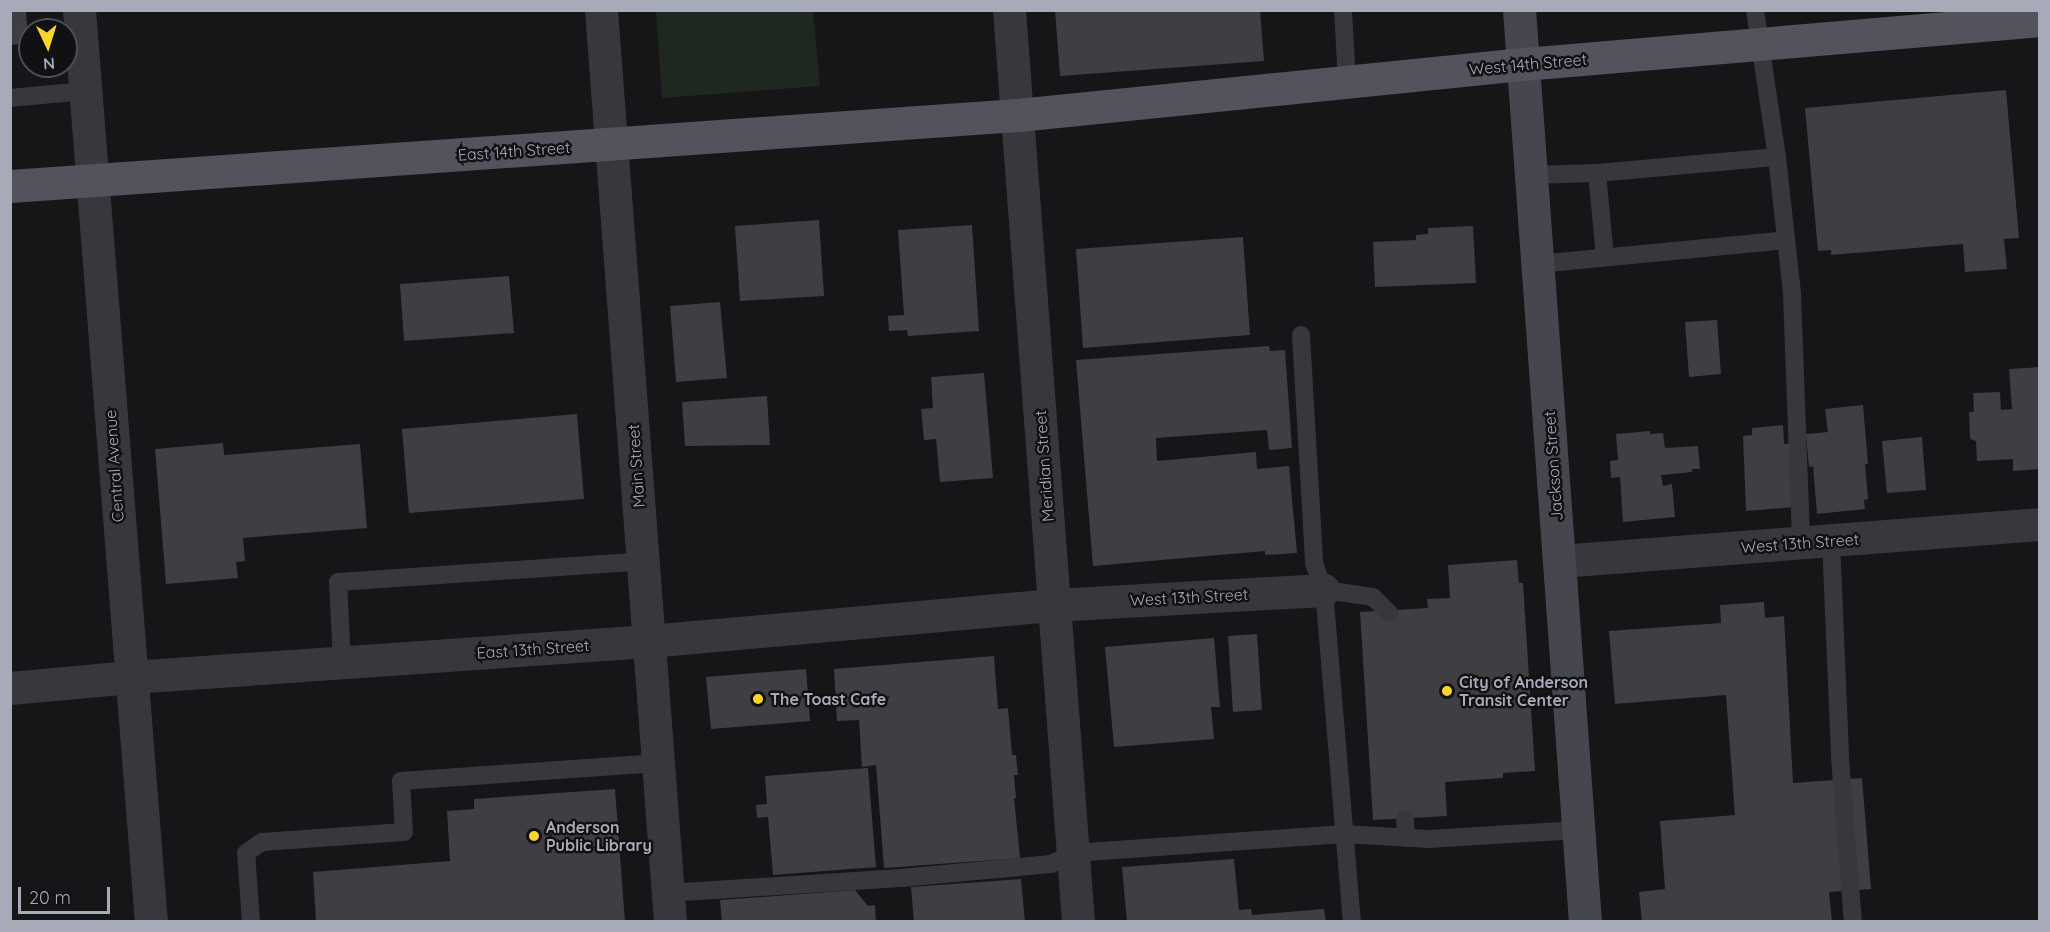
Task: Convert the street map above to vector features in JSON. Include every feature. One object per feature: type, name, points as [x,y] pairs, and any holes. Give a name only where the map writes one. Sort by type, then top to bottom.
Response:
[{"type":"main road","name":"Jackson Street","points":[[1519,10],[1585,921]]},
{"type":"main road","name":"West 14th Street","points":[[1018,115],[1523,64],[2040,20]]},
{"type":"main road","name":"East 14th Street","points":[[10,186],[1018,115]]},
{"type":"street","name":"Central Avenue","points":[[79,10],[151,921]]},
{"type":"street","name":"Main Street","points":[[601,10],[669,907]]},
{"type":"street","name":"Meridian Street","points":[[1009,10],[1078,921]]},
{"type":"street","name":"West 13th Street","points":[[1560,561],[2040,524]]},
{"type":"street","name":"West 13th Street","points":[[1054,605],[1324,590]]},
{"type":"street","name":"East 13th Street","points":[[10,688],[131,677],[649,641],[1054,605]]},
{"type":"lane","points":[[1342,10],[1347,81]]},
{"type":"lane","points":[[1755,10],[1777,157],[1792,293],[1840,758],[1853,921]]},
{"type":"lane","points":[[10,98],[85,92]]},
{"type":"lane","points":[[1531,174],[1597,174],[1777,157]]},
{"type":"lane","points":[[1597,174],[1605,257]]},
{"type":"lane","points":[[1538,264],[1785,240]]},
{"type":"lane","points":[[1301,335],[1314,563],[1324,590],[1352,921]]},
{"type":"lane","points":[[342,663],[338,582],[643,561]]},
{"type":"lane","points":[[1324,590],[1373,597],[1389,613]]},
{"type":"lane","points":[[252,921],[246,853],[261,842],[404,832],[401,781],[658,763]]},
{"type":"lane","points":[[1405,819],[1406,837]]},
{"type":"lane","points":[[669,907],[901,879],[1052,864],[1073,853],[1344,834],[1429,839],[1578,830]]},
{"type":"shaded area","points":[[656,11],[813,11],[820,86],[662,98]]},
{"type":"building","points":[[10,10],[26,10],[26,18],[18,18],[18,44],[10,45]]},
{"type":"building","points":[[1055,10],[1260,10],[1264,61],[1060,76]]},
{"type":"building","points":[[2006,90],[2019,238],[2004,239],[2007,269],[1965,272],[1963,244],[1831,255],[1831,250],[1818,251],[1805,108]]},
{"type":"building","points":[[819,220],[824,296],[740,301],[735,226]]},
{"type":"building","points":[[972,225],[979,331],[908,336],[907,330],[889,331],[888,316],[904,315],[898,230]]},
{"type":"building","points":[[1473,226],[1476,283],[1375,287],[1373,242],[1416,240],[1416,235],[1428,234],[1428,228]]},
{"type":"building","points":[[1243,237],[1250,335],[1083,348],[1076,249]]},
{"type":"building","points":[[509,276],[514,333],[404,341],[400,284]]},
{"type":"building","points":[[720,302],[727,378],[676,382],[670,306]]},
{"type":"building","points":[[1717,320],[1721,374],[1689,377],[1685,322]]},
{"type":"building","points":[[1269,346],[1270,351],[1285,350],[1292,448],[1269,450],[1267,430],[1156,438],[1157,461],[1256,452],[1257,469],[1289,466],[1297,553],[1265,555],[1265,551],[1093,566],[1076,360]]},
{"type":"building","points":[[2040,367],[2040,469],[2013,471],[2013,459],[1977,461],[1976,441],[1970,439],[1969,412],[1974,412],[1973,393],[2000,392],[2001,410],[2012,409],[2009,369]]},
{"type":"building","points":[[984,373],[993,478],[940,482],[936,439],[924,440],[921,409],[933,408],[931,377]]},
{"type":"building","points":[[767,396],[770,445],[685,446],[682,402]]},
{"type":"building","points":[[1863,405],[1868,464],[1865,464],[1868,499],[1864,500],[1865,509],[1817,514],[1813,466],[1809,467],[1806,434],[1828,432],[1825,409]]},
{"type":"building","points":[[577,414],[584,499],[409,513],[402,429]]},
{"type":"building","points":[[1783,425],[1784,444],[1794,443],[1795,507],[1746,511],[1743,436],[1752,435],[1752,428]]},
{"type":"building","points":[[1650,431],[1650,434],[1663,433],[1665,448],[1698,446],[1700,469],[1661,475],[1663,486],[1672,484],[1675,517],[1623,522],[1620,477],[1611,478],[1610,461],[1618,460],[1616,434]]},
{"type":"building","points":[[1922,437],[1926,490],[1887,493],[1882,441]]},
{"type":"building","points":[[223,443],[224,455],[360,444],[367,528],[243,538],[245,561],[236,562],[238,578],[166,584],[155,449]]},
{"type":"building","name":"City of Anderson Transit Center","points":[[1517,560],[1519,583],[1523,583],[1535,771],[1503,773],[1503,778],[1445,782],[1447,816],[1373,820],[1360,612],[1428,608],[1427,599],[1450,598],[1448,565]]},
{"type":"building","points":[[1764,602],[1765,618],[1784,616],[1793,783],[1862,778],[1871,889],[1829,892],[1832,922],[1642,922],[1639,892],[1665,889],[1660,821],[1735,815],[1726,695],[1615,704],[1609,631],[1721,623],[1720,605]]},
{"type":"building","points":[[1257,634],[1262,710],[1233,712],[1228,636]]},
{"type":"building","points":[[1214,638],[1220,707],[1211,707],[1214,739],[1114,747],[1105,647]]},
{"type":"building","points":[[994,656],[998,709],[1008,708],[1012,755],[1016,755],[1018,775],[1014,775],[1016,798],[1014,798],[1020,858],[884,868],[876,765],[862,767],[859,720],[837,721],[834,669]]},
{"type":"building","name":"The Toast Cafe","points":[[806,669],[810,721],[711,729],[706,677]]},
{"type":"building","points":[[868,768],[876,867],[773,875],[768,817],[757,818],[756,805],[767,804],[765,776]]},
{"type":"building","name":"Anderson Public Library","points":[[615,789],[625,922],[316,922],[313,872],[450,861],[447,811],[474,809],[474,799]]},
{"type":"building","points":[[1234,859],[1239,910],[1251,909],[1252,915],[1324,909],[1326,922],[1127,922],[1122,867]]},
{"type":"building","points":[[1021,879],[1025,922],[914,922],[911,887]]},
{"type":"building","points":[[855,890],[868,906],[875,905],[876,922],[722,922],[720,900]]},
{"type":"place","name":"City of Anderson Transit Center","points":[[1447,691]]},
{"type":"place","name":"The Toast Cafe","points":[[758,699]]},
{"type":"place","name":"Anderson Public Library","points":[[534,836]]}]
